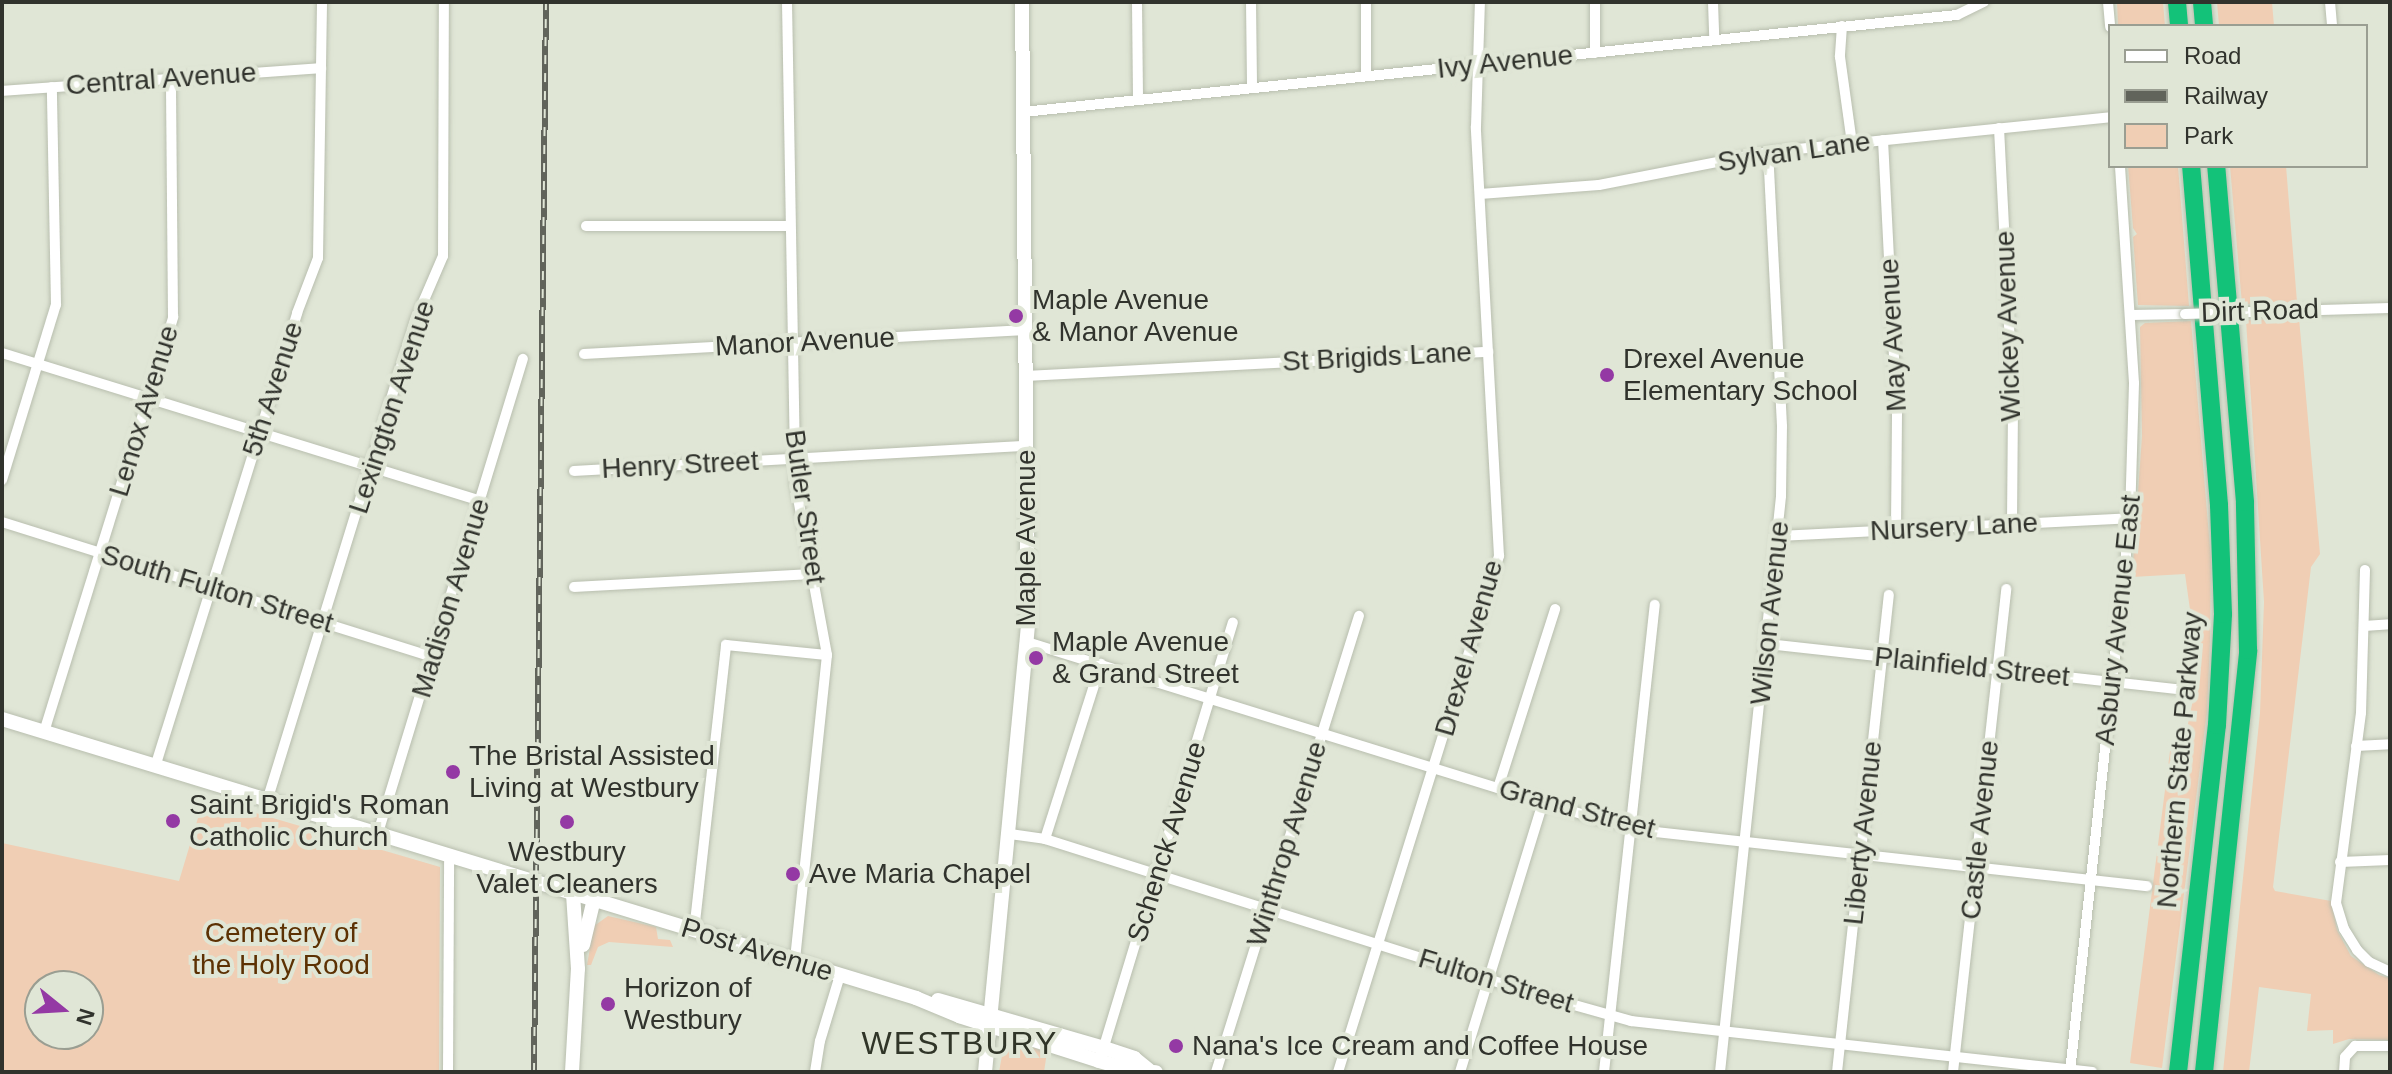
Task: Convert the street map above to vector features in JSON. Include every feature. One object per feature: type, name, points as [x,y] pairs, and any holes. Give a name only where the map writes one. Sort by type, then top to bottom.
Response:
[{"type":"highway","points":[[2177,2],[2179,24]]},
{"type":"highway","points":[[2202,2],[2204,24]]},
{"type":"highway","name":"Northern State Parkway","points":[[2178,1072],[2217,725],[2223,614],[2219,505],[2191,168]]},
{"type":"highway","name":"Northern State Parkway","points":[[2204,1072],[2242,735],[2248,637],[2245,502],[2216,168]]},
{"type":"main road","name":"Maple Avenue","points":[[985,1072],[1027,642],[1022,2]]},
{"type":"main road","name":"Post Avenue","points":[[2,719],[377,836],[916,998],[937,999],[992,1021],[1101,1054],[1131,1070],[1151,1071]]},
{"type":"main road","points":[[572,1072],[578,969],[573,893]]},
{"type":"main road","points":[[578,969],[594,899]]},
{"type":"street","name":"5th Avenue","points":[[155,767],[297,313],[318,258],[322,2]]},
{"type":"street","name":"Lexington Avenue","points":[[267,801],[415,321],[443,256],[444,2]]},
{"type":"street","name":"Butler Street","points":[[787,2],[795,482],[827,655],[795,961]]},
{"type":"street","points":[[1137,2],[1138,99]]},
{"type":"street","points":[[1251,2],[1252,87]]},
{"type":"street","points":[[1366,2],[1366,76]]},
{"type":"street","name":"Drexel Avenue","points":[[1338,1072],[1499,556],[1476,127],[1480,2]]},
{"type":"street","points":[[1595,2],[1595,53]]},
{"type":"street","points":[[1713,2],[1714,40]]},
{"type":"street","name":"Ivy Avenue","points":[[1023,112],[1957,15],[1984,2]]},
{"type":"street","points":[[2108,2],[2110,24]]},
{"type":"street","points":[[2330,2],[2332,24]]},
{"type":"street","points":[[1842,26],[1840,57],[1852,143]]},
{"type":"street","name":"Central Avenue","points":[[2,91],[321,68]]},
{"type":"street","name":"Lenox Avenue","points":[[44,732],[174,310],[171,79]]},
{"type":"street","points":[[2,480],[56,305],[52,87]]},
{"type":"street","name":"Sylvan Lane","points":[[1480,194],[1599,185],[1768,152],[2108,117]]},
{"type":"street","name":"Wickey Avenue","points":[[1999,128],[2013,407],[2012,523]]},
{"type":"street","name":"May Avenue","points":[[1883,140],[1897,414],[1896,529]]},
{"type":"street","name":"Wilson Avenue","points":[[1720,1072],[1779,536],[1782,426],[1768,152]]},
{"type":"street","name":"Asbury Avenue East","points":[[2070,1071],[2130,518],[2135,427],[2131,315],[2120,168]]},
{"type":"street","points":[[586,226],[790,226]]},
{"type":"street","name":"Dirt Road","points":[[2131,315],[2390,308]]},
{"type":"street","name":"Manor Avenue","points":[[584,354],[1025,330]]},
{"type":"street","name":"St Brigids Lane","points":[[1026,376],[1488,352]]},
{"type":"street","points":[[2,353],[481,501]]},
{"type":"street","name":"Madison Avenue","points":[[377,836],[523,359]]},
{"type":"street","name":"Henry Street","points":[[574,471],[1026,446]]},
{"type":"street","name":"Nursery Lane","points":[[1779,536],[2130,518]]},
{"type":"street","name":"South Fulton Street","points":[[2,522],[433,657]]},
{"type":"street","points":[[2365,570],[2362,703],[2336,903],[2344,929],[2369,962],[2390,972]]},
{"type":"street","points":[[574,587],[812,574]]},
{"type":"street","name":"Castle Avenue","points":[[1953,1072],[2006,589]]},
{"type":"street","name":"Liberty Avenue","points":[[1837,1072],[1889,595]]},
{"type":"street","points":[[1604,1072],[1655,605]]},
{"type":"street","points":[[1498,788],[1555,609]]},
{"type":"street","name":"Winthrop Avenue","points":[[1216,1072],[1359,616]]},
{"type":"street","name":"Schenck Avenue","points":[[1101,1054],[1233,623]]},
{"type":"street","points":[[2364,626],[2390,624]]},
{"type":"street","name":"Grand Street","points":[[1027,642],[1543,803],[1631,826],[1746,842],[2147,886]]},
{"type":"street","name":"Plainfield Street","points":[[1768,644],[2177,689]]},
{"type":"street","points":[[694,931],[726,645],[827,655]]},
{"type":"street","points":[[1045,839],[1101,664]]},
{"type":"street","points":[[2356,746],[2390,744]]},
{"type":"street","points":[[1460,1072],[1543,803]]},
{"type":"street","name":"Fulton Street","points":[[1010,834],[1045,839],[1488,980],[1631,1021],[2092,1072]]},
{"type":"street","points":[[448,1072],[449,856]]},
{"type":"street","points":[[2340,862],[2390,860]]},
{"type":"street","points":[[815,1072],[840,975]]},
{"type":"street","points":[[2344,1071],[2345,1057],[2355,1046],[2390,1046]]},
{"type":"green space","points":[[2117,2],[2163,2],[2165,24],[2118,24]]},
{"type":"green space","points":[[2217,2],[2272,2],[2274,24],[2219,24]]},
{"type":"green space","points":[[2128,168],[2178,168],[2189,306],[2138,305],[2133,237],[2137,234],[2133,228]]},
{"type":"green space","points":[[2230,168],[2286,168],[2297,302],[2242,304]]},
{"type":"green space","points":[[2299,318],[2320,554],[2311,567],[2273,887],[2275,891],[2331,901],[2337,930],[2351,956],[2379,975],[2390,978],[2390,1040],[2349,1039],[2333,1044],[2333,1030],[2307,1031],[2311,994],[2259,987],[2249,1072],[2223,1072],[2260,713],[2264,602],[2246,320]]},
{"type":"green space","points":[[2191,321],[2211,560],[2210,641],[2207,712],[2162,1068],[2130,1063],[2170,751],[2181,751],[2184,743],[2194,695],[2196,652],[2185,574],[2132,577],[2142,436],[2140,327],[2145,323]]},
{"type":"green space","name":"Cemetery of the Holy Rood","points":[[204,798],[440,867],[439,1072],[2,1072],[2,843],[179,881]]},
{"type":"green space","points":[[608,916],[656,927],[658,939],[670,940],[673,947],[609,942],[598,947],[591,965],[587,965],[594,926]]},
{"type":"green space","points":[[1005,1039],[1047,1052],[1044,1072],[999,1072]]},
{"type":"railway","points":[[534,1072],[546,2]]},
{"type":"place","name":"Maple Avenue & Manor Avenue","points":[[1016,316]]},
{"type":"place","name":"Drexel Avenue Elementary School","points":[[1607,375]]},
{"type":"place","name":"Maple Avenue & Grand Street","points":[[1036,658]]},
{"type":"place","name":"The Bristal Assisted Living at Westbury","points":[[453,772]]},
{"type":"place","name":"Saint Brigid's Roman Catholic Church","points":[[173,821]]},
{"type":"place","name":"Westbury Valet Cleaners","points":[[567,822]]},
{"type":"place","name":"Ave Maria Chapel","points":[[793,874]]},
{"type":"place","name":"Horizon of Westbury","points":[[608,1004]]},
{"type":"place","name":"Nana's Ice Cream and Coffee House","points":[[1176,1046]]},
{"type":"district","name":"WESTBURY","points":[[960,1043]]}]
